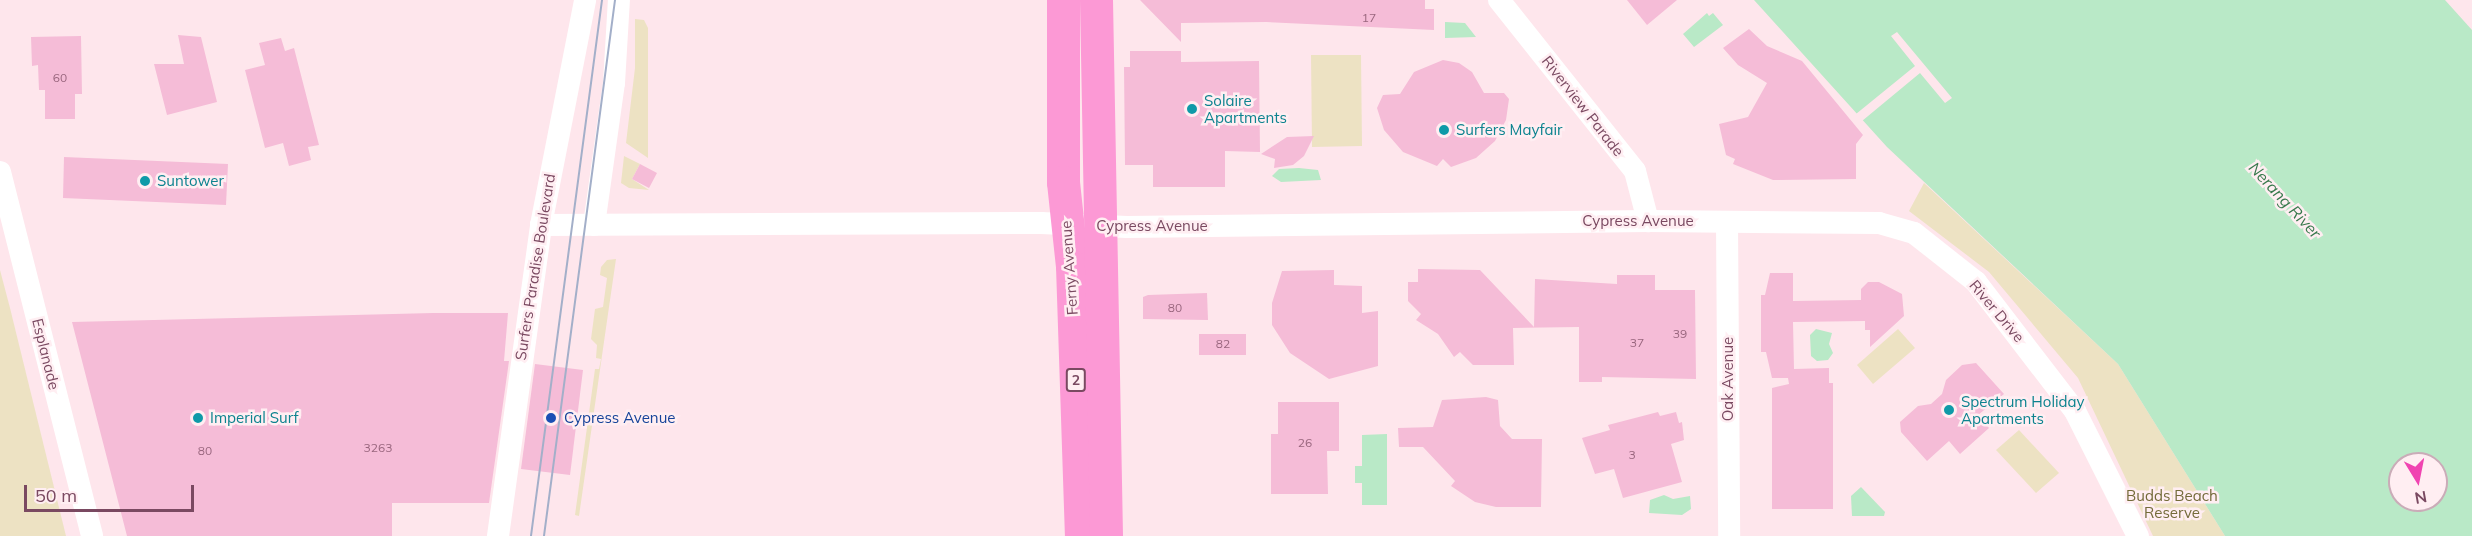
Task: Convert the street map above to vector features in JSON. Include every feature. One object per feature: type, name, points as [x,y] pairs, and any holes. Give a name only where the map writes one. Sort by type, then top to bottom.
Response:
[{"type":"highway","name":"Ferny Avenue","points":[[1063,0],[1066,225],[1072,266],[1081,536]]},
{"type":"highway","name":"Ferny Avenue","points":[[1096,0],[1106,536]]},
{"type":"street","name":"Surfers Paradise Boulevard","points":[[498,536],[541,225],[585,0]]},
{"type":"street","points":[[594,225],[614,83],[619,0]]},
{"type":"street","name":"Riverview Parade","points":[[1499,0],[1635,171],[1648,221]]},
{"type":"street","name":"Esplanade","points":[[0,172],[92,536]]},
{"type":"street","name":"Cypress Avenue","points":[[541,225],[1066,225],[1100,227],[1727,222]]},
{"type":"street","name":"Oak Avenue","points":[[1727,222],[1729,536]]},
{"type":"street","name":"River Drive","points":[[1727,222],[1879,223],[1914,233],[1976,282],[2052,376],[2075,411],[2138,536]]},
{"type":"green space","points":[[635,19],[644,20],[648,28],[648,158],[626,143],[635,68]]},
{"type":"green space","points":[[1311,55],[1361,55],[1362,146],[1312,147]]},
{"type":"green space","points":[[624,156],[640,164],[632,179],[649,190],[629,188],[621,183]]},
{"type":"green space","name":"Budds Beach Reserve","points":[[1924,183],[2118,364],[2225,536],[2153,536],[2078,378],[1989,272],[1909,211]]},
{"type":"green space","points":[[616,259],[579,516],[575,515],[595,369],[599,369],[601,359],[596,358],[597,345],[591,339],[595,309],[603,307],[607,278],[600,275],[601,267],[607,260]]},
{"type":"green space","points":[[0,270],[10,308],[66,536],[0,536]]},
{"type":"green space","points":[[1898,329],[1915,348],[1873,384],[1857,365]]},
{"type":"green space","points":[[2019,430],[2059,473],[2036,493],[1996,450]]},
{"type":"water","name":"Nerang River","points":[[1754,0],[2445,0],[2472,30],[2472,536],[2225,536],[2118,364],[1887,147]]},
{"type":"water","points":[[1707,13],[1709,16],[1713,13],[1723,25],[1694,47],[1683,34]]},
{"type":"water","points":[[1445,22],[1465,23],[1476,37],[1445,38]]},
{"type":"water","points":[[1279,169],[1318,170],[1321,180],[1281,182],[1272,176]]},
{"type":"water","points":[[1816,329],[1832,333],[1829,344],[1833,353],[1828,360],[1817,361],[1811,356],[1810,335]]},
{"type":"water","points":[[1387,434],[1387,505],[1362,505],[1362,483],[1355,483],[1355,466],[1362,466],[1362,435]]},
{"type":"water","points":[[1861,487],[1885,512],[1884,516],[1852,516],[1851,496]]},
{"type":"water","points":[[1664,495],[1673,499],[1690,496],[1691,509],[1682,515],[1649,513],[1650,500]]},
{"type":"pier","points":[[1897,32],[1952,98],[1945,103],[1920,73],[1862,121],[1856,114],[1915,66],[1891,36]]},
{"type":"building","points":[[1140,0],[1425,0],[1425,9],[1434,9],[1434,30],[1266,22],[1181,23],[1181,42]]},
{"type":"building","points":[[1627,0],[1677,0],[1647,25]]},
{"type":"building","points":[[1749,29],[1767,46],[1802,61],[1863,135],[1856,144],[1856,179],[1773,180],[1733,164],[1735,159],[1726,155],[1719,124],[1748,117],[1767,83],[1738,65],[1723,48]]},
{"type":"building","points":[[178,35],[201,37],[217,102],[167,115],[154,64],[184,64]]},
{"type":"building","points":[[81,36],[82,94],[75,94],[75,119],[45,119],[45,90],[39,90],[38,65],[32,66],[31,37]]},
{"type":"building","points":[[281,38],[285,51],[294,48],[319,145],[308,147],[311,160],[289,166],[283,143],[265,148],[245,70],[265,65],[259,43]]},
{"type":"building","name":"Solaire Apartments","points":[[1130,51],[1181,51],[1181,62],[1259,61],[1260,152],[1225,151],[1225,187],[1153,187],[1153,165],[1125,165],[1124,67],[1130,67]]},
{"type":"building","name":"Surfers Mayfair","points":[[1443,60],[1459,63],[1472,72],[1484,93],[1504,93],[1509,99],[1506,120],[1495,141],[1476,158],[1451,167],[1443,159],[1437,166],[1403,152],[1384,130],[1377,108],[1383,95],[1400,94],[1414,72]]},
{"type":"building","points":[[1314,136],[1304,156],[1293,165],[1274,168],[1275,159],[1261,154],[1287,137]]},
{"type":"building","name":"Suntower","points":[[64,157],[228,164],[226,205],[63,198]]},
{"type":"building","points":[[640,164],[657,173],[649,188],[632,179]]},
{"type":"building","points":[[1418,269],[1480,270],[1534,327],[1535,279],[1617,284],[1617,275],[1655,275],[1655,290],[1695,290],[1696,379],[1602,377],[1602,382],[1579,382],[1579,327],[1513,328],[1514,365],[1473,365],[1460,352],[1454,357],[1438,334],[1416,320],[1421,314],[1408,301],[1408,282],[1418,282]]},
{"type":"building","points":[[1334,270],[1334,285],[1362,286],[1362,313],[1378,311],[1378,366],[1329,379],[1290,353],[1272,325],[1272,303],[1282,271]]},
{"type":"building","points":[[1770,273],[1793,273],[1793,301],[1861,300],[1861,289],[1868,282],[1879,282],[1902,294],[1904,316],[1870,347],[1870,330],[1865,330],[1865,321],[1793,322],[1794,369],[1829,368],[1829,383],[1833,383],[1833,509],[1772,509],[1772,388],[1789,384],[1788,378],[1772,378],[1766,352],[1761,352],[1761,295],[1765,295]]},
{"type":"building","points":[[1207,293],[1208,320],[1143,319],[1143,297]]},
{"type":"building","points":[[508,313],[504,361],[509,361],[489,503],[392,503],[392,536],[127,536],[72,322]]},
{"type":"building","points":[[1199,334],[1246,334],[1246,355],[1199,355]]},
{"type":"building","name":"Spectrum Holiday Apartments","points":[[1976,363],[2004,394],[1978,415],[1989,428],[1960,454],[1949,441],[1927,461],[1901,432],[1900,422],[1918,406],[1931,404],[1942,394],[1946,380],[1962,365]]},
{"type":"building","points":[[535,364],[583,370],[570,475],[521,469]]},
{"type":"building","points":[[1486,397],[1498,400],[1500,426],[1512,439],[1542,439],[1541,507],[1496,507],[1475,502],[1451,486],[1455,481],[1423,447],[1399,447],[1398,428],[1433,427],[1442,400]]},
{"type":"building","points":[[1278,402],[1339,402],[1339,451],[1327,451],[1328,494],[1271,494],[1271,434],[1278,434]]},
{"type":"building","points":[[1658,412],[1660,416],[1676,412],[1679,423],[1682,422],[1684,440],[1671,444],[1682,482],[1623,498],[1614,469],[1595,474],[1582,438],[1610,430],[1608,425]]},
{"type":"tram line","points":[[531,536],[602,0]]},
{"type":"tram line","points":[[544,536],[615,0]]},
{"type":"place","name":"Solaire Apartments","points":[[1192,109]]},
{"type":"place","name":"Surfers Mayfair","points":[[1444,130]]},
{"type":"place","name":"Suntower","points":[[145,181]]},
{"type":"place","name":"Spectrum Holiday Apartments","points":[[1949,410]]},
{"type":"place","name":"Imperial Surf","points":[[198,418]]},
{"type":"place","name":"Cypress Avenue","points":[[551,418]]}]
